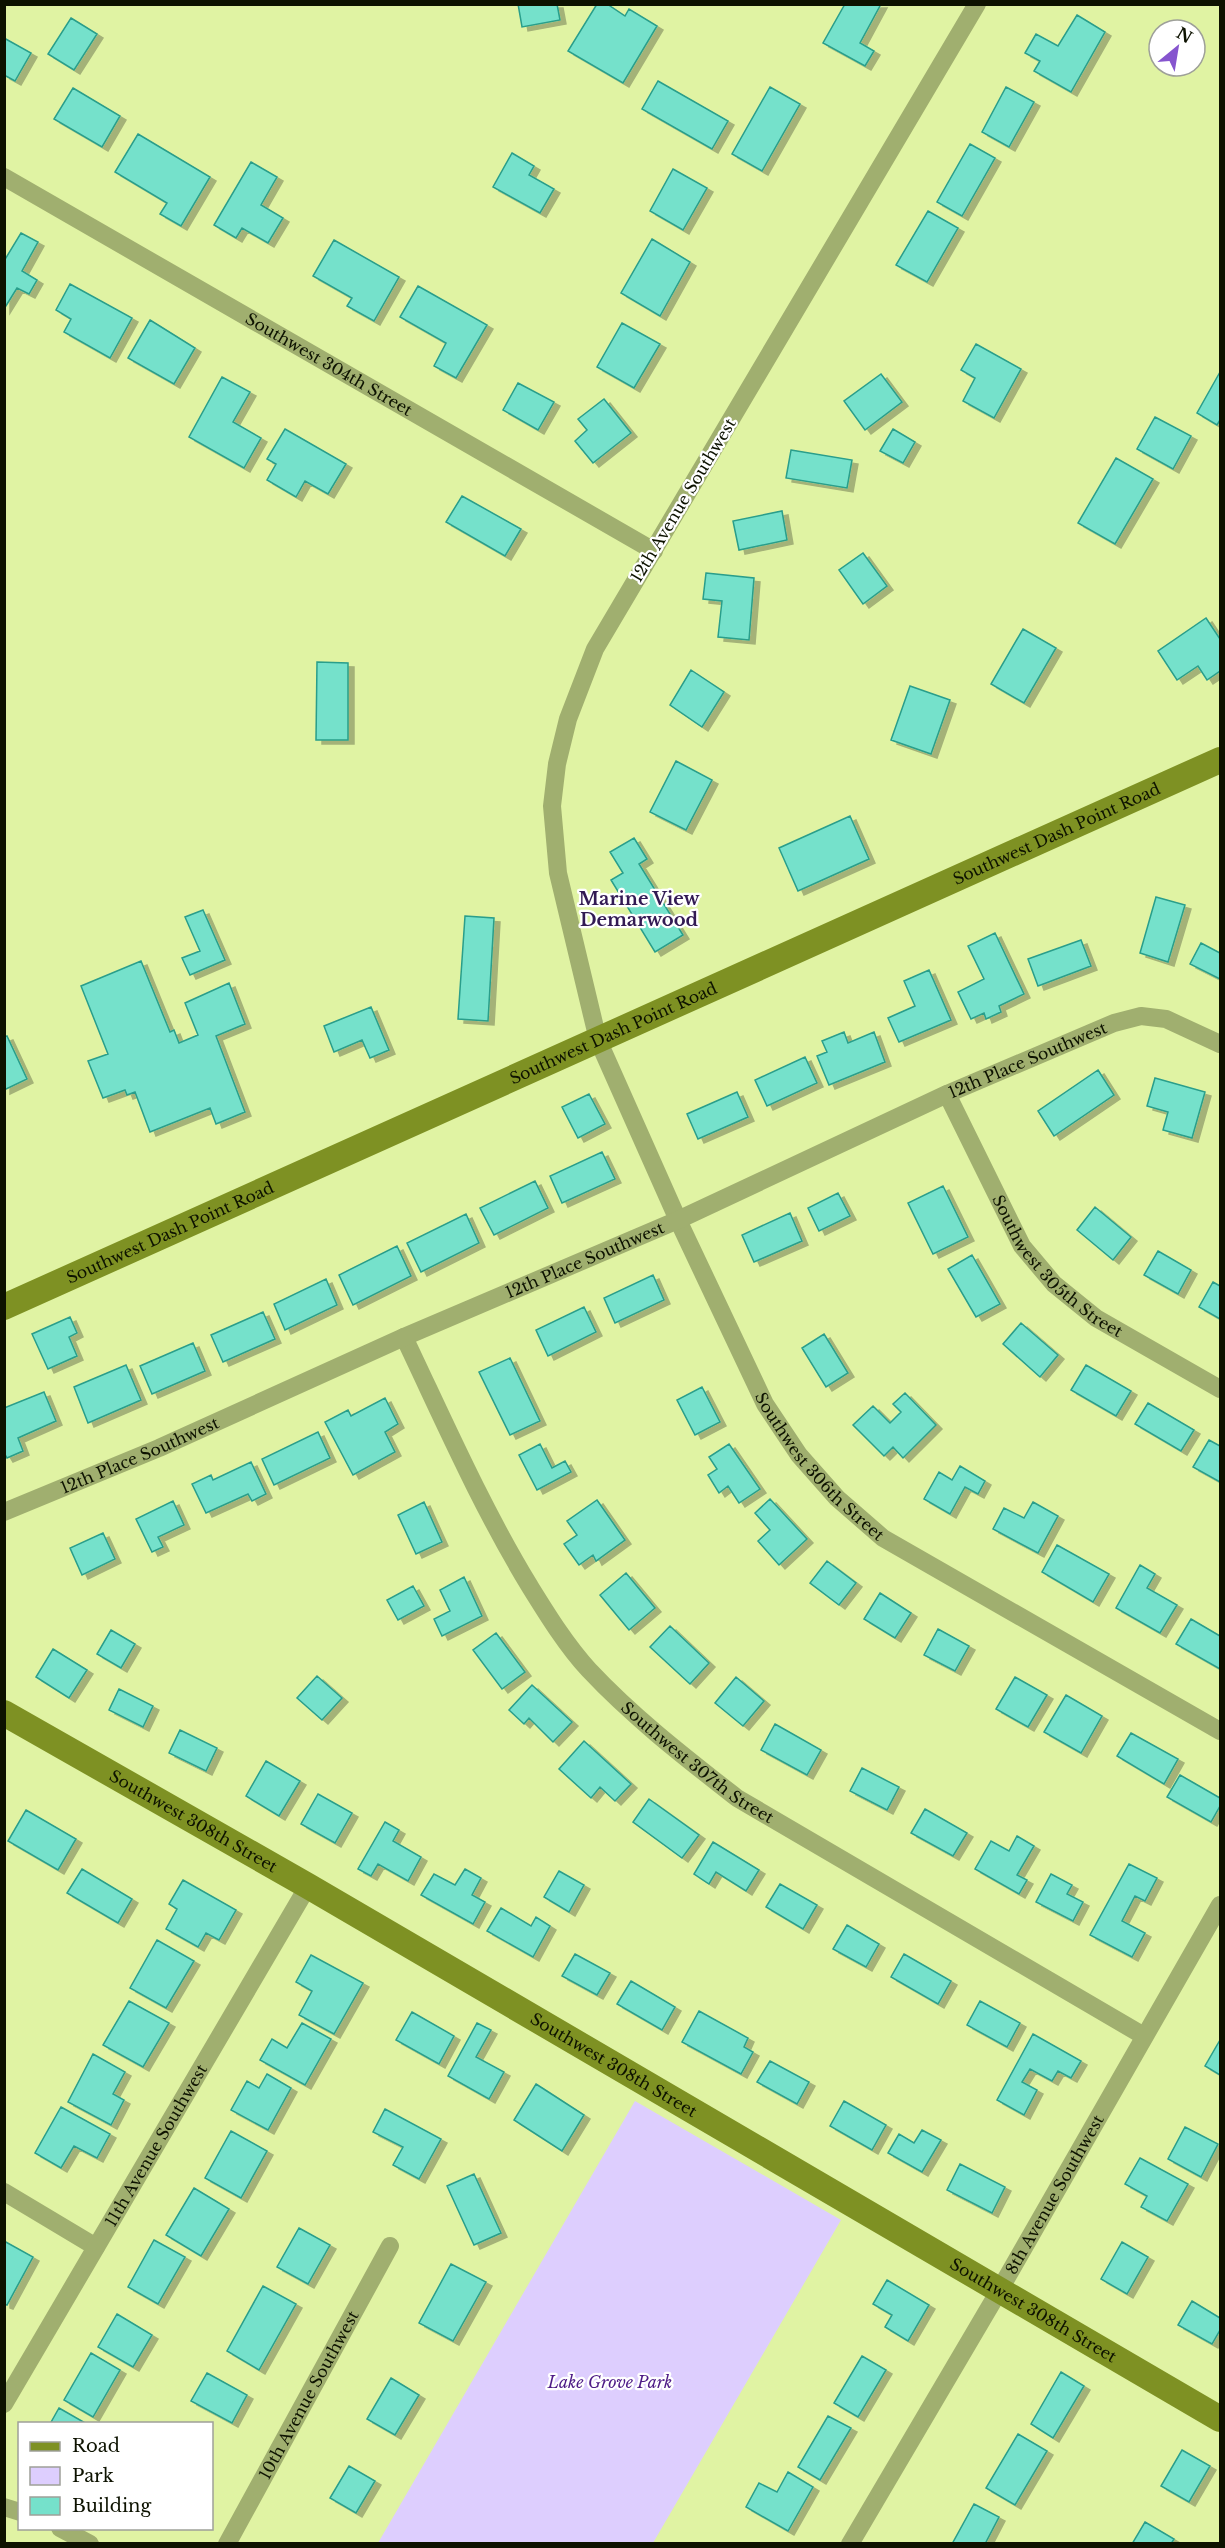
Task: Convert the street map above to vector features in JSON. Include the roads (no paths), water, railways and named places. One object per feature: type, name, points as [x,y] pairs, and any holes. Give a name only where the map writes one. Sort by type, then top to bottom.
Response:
[{"type":"street","name":"12th Avenue Southwest","points":[[598,1040],[558,873],[552,806],[554,783],[568,719],[585,670],[609,623],[654,551],[977,4]]},
{"type":"street","name":"Southwest 304th Street","points":[[4,177],[654,551]]},
{"type":"street","name":"Southwest Dash Point Road","points":[[4,1306],[1221,760]]},
{"type":"street","name":"12th Place Southwest","points":[[4,1512],[159,1448],[404,1337],[678,1220],[947,1094],[1114,1023],[1141,1016],[1166,1019],[1221,1044]]},
{"type":"street","name":"Southwest 306th Street","points":[[598,1040],[678,1220],[765,1404],[799,1455],[837,1498],[883,1538],[1221,1731]]},
{"type":"street","name":"Southwest 305th Street","points":[[947,1094],[1022,1246],[1054,1284],[1096,1318],[1221,1389]]},
{"type":"street","name":"Southwest 307th Street","points":[[404,1337],[500,1536],[561,1634],[588,1669],[627,1706],[679,1753],[737,1798],[1144,2036]]},
{"type":"street","name":"Southwest 308th Street","points":[[4,1713],[308,1886],[1221,2419]]},
{"type":"street","name":"11th Avenue Southwest","points":[[4,2404],[308,1886]]},
{"type":"street","name":"8th Avenue Southwest","points":[[850,2544],[999,2291],[1221,1905]]},
{"type":"street","points":[[4,2192],[96,2247]]},
{"type":"street","name":"10th Avenue Southwest","points":[[226,2544],[390,2246]]},
{"type":"street","points":[[62,2530],[90,2544]]},
{"type":"district","name":"Marine View Demarwood","points":[[639,909]]},
{"type":"park label","name":"Lake Grove Park","points":[[610,2382]]}]
